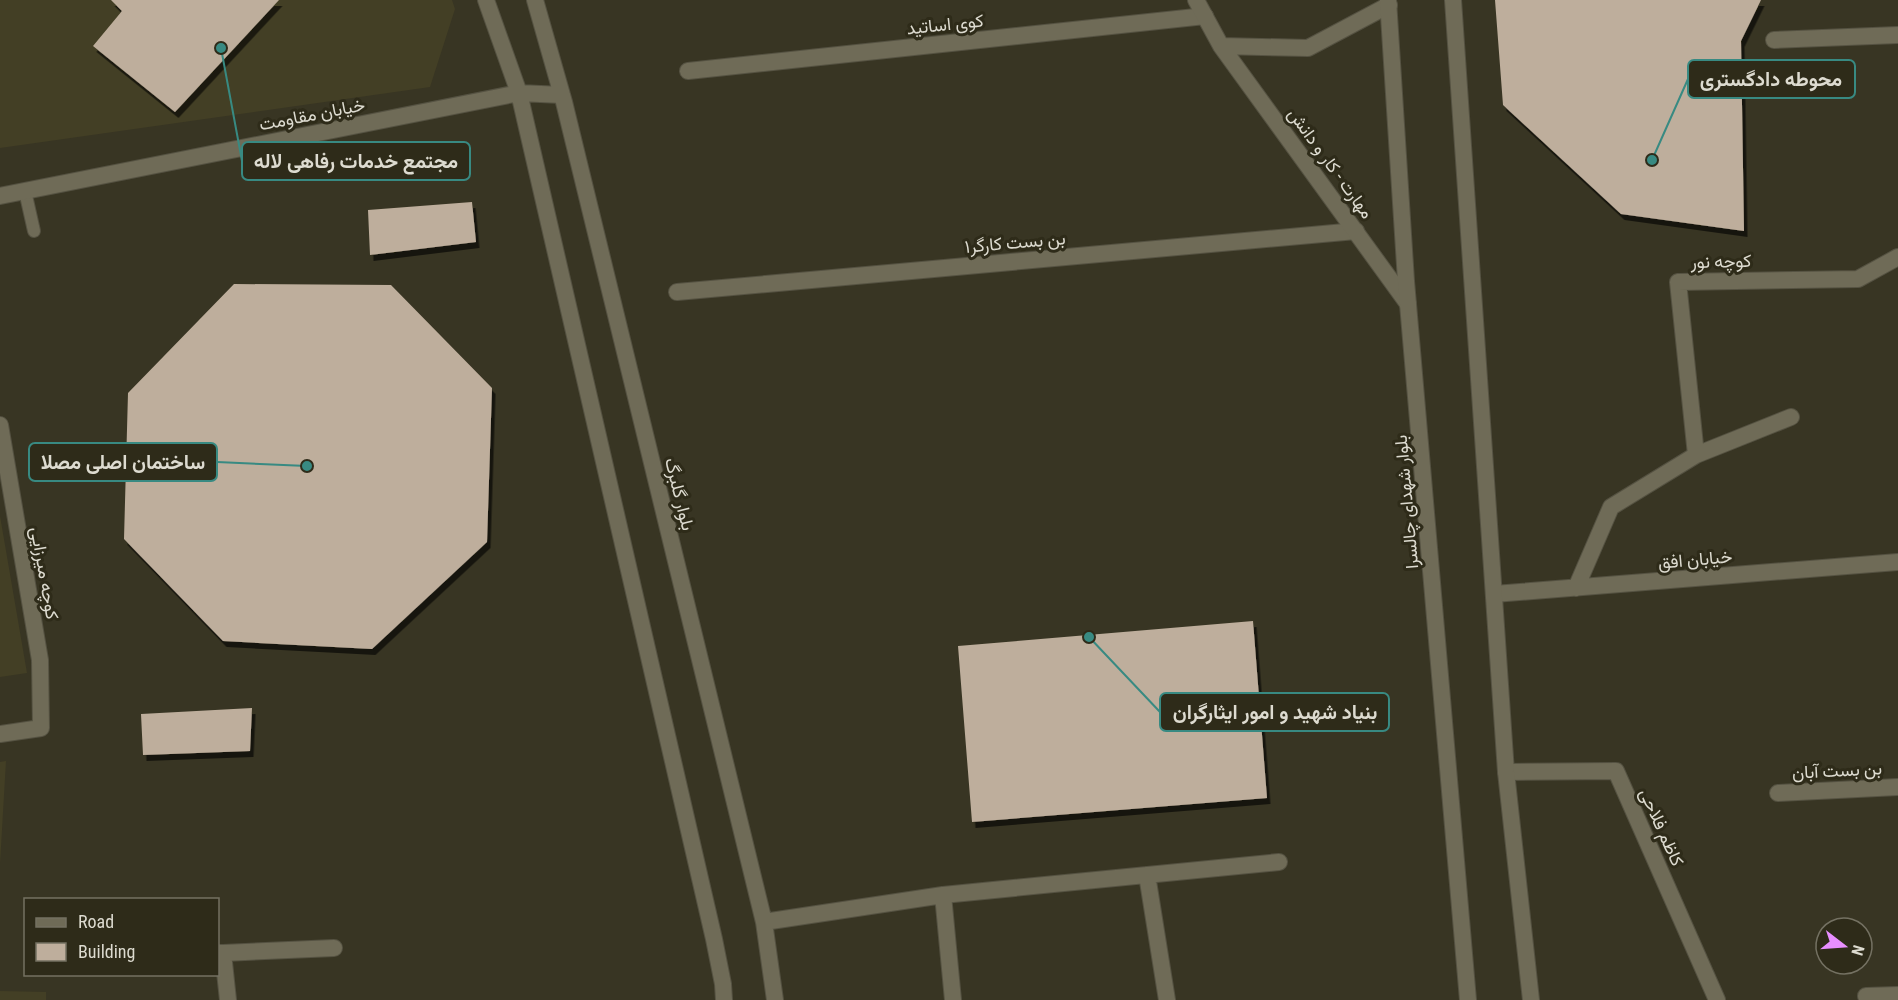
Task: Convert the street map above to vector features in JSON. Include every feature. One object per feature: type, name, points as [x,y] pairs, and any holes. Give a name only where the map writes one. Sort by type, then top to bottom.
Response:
[{"type":"street","points":[[486,0],[519,93],[714,939],[724,1000]]},
{"type":"street","name":"بلوار گلبرگ","points":[[536,0],[562,95],[764,922],[775,1000]]},
{"type":"street","name":"مهارت - کار و دانش","points":[[1196,0],[1221,45],[1408,304]]},
{"type":"street","points":[[1453,0],[1506,772],[1531,1000]]},
{"type":"street","points":[[1221,45],[1308,48],[1388,3]]},
{"type":"street","name":"بلوار شهدای چالسرا","points":[[1388,3],[1408,304],[1468,1000]]},
{"type":"street","name":"کوی اساتید","points":[[688,71],[1205,16]]},
{"type":"street","points":[[1774,40],[1898,35]]},
{"type":"street","name":"خیابان مقاومت","points":[[0,196],[519,93],[562,95]]},
{"type":"street","name":"بن بست کارگر۱","points":[[677,292],[1356,231]]},
{"type":"street","name":"کوچه نور","points":[[1696,455],[1678,282],[1858,279],[1898,257]]},
{"type":"street","points":[[1576,588],[1611,507],[1696,455],[1791,417]]},
{"type":"street","name":"کوچه میرزایی","points":[[0,425],[40,660],[41,728],[0,735]]},
{"type":"street","name":"خیابان افق","points":[[1494,594],[1898,562]]},
{"type":"street","name":"کاظم فلاحی","points":[[1506,772],[1616,771],[1717,1000]]},
{"type":"street","name":"بن بست آبان","points":[[1778,793],[1898,787]]},
{"type":"street","points":[[764,922],[943,895],[1279,862]]},
{"type":"street","points":[[1147,875],[1167,1000]]},
{"type":"street","points":[[943,895],[953,1000]]},
{"type":"street","points":[[228,1000],[220,953],[334,948]]},
{"type":"street","points":[[1866,996],[1898,995]]},
{"type":"lane","points":[[25,191],[34,231]]},
{"type":"shaded area","points":[[0,0],[452,0],[455,9],[430,87],[0,148]]},
{"type":"shaded area","points":[[0,516],[27,673],[0,677]]},
{"type":"shaded area","points":[[6,761],[0,864],[0,762]]},
{"type":"shaded area","points":[[0,991],[46,992],[46,1000],[0,1000]]},
{"type":"building","points":[[111,0],[279,0],[175,112],[93,46],[122,11]]},
{"type":"building","points":[[1495,0],[1761,0],[1741,41],[1744,231],[1621,214],[1503,105]]},
{"type":"building","points":[[472,202],[476,242],[370,255],[368,210]]},
{"type":"building","points":[[234,284],[391,285],[492,388],[487,542],[372,649],[223,641],[124,539],[128,393]]},
{"type":"building","points":[[1253,621],[1267,798],[972,822],[958,646]]},
{"type":"building","points":[[252,708],[250,751],[143,755],[141,714]]},
{"type":"place","name":"مجتمع خدمات رفاهی لاله","points":[[221,48]]},
{"type":"place","name":"محوطه دادگستری","points":[[1652,160]]},
{"type":"place","name":"ساختمان اصلی مصلا","points":[[307,466]]},
{"type":"place","name":"بنیاد شهید و امور ایثارگران","points":[[1089,637]]}]
